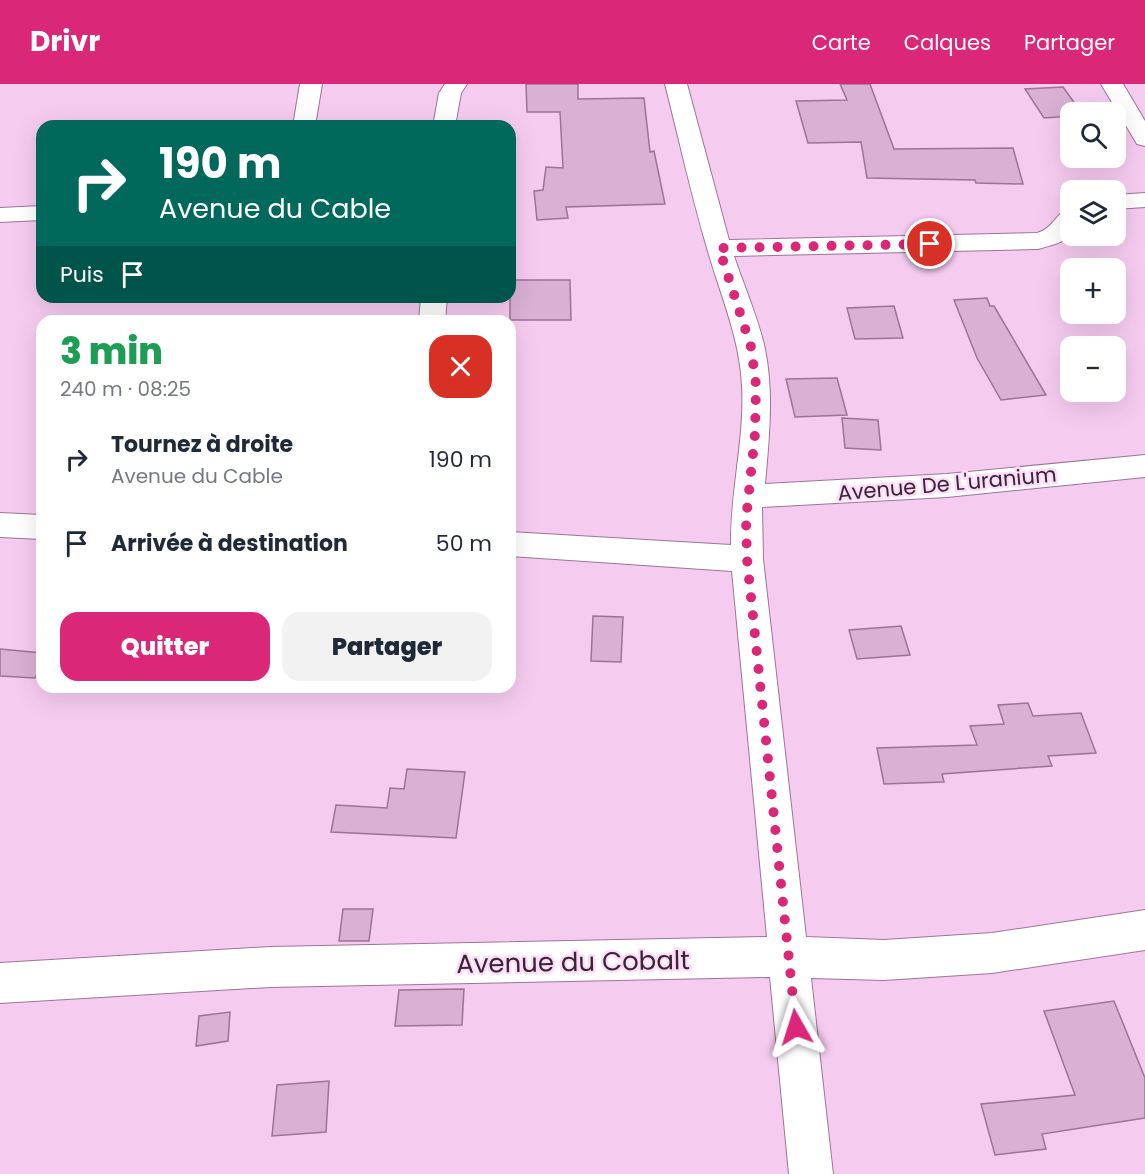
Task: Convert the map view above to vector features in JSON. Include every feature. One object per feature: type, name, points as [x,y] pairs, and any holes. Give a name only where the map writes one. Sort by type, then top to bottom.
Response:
[{"type":"street","points":[[305,120],[311,84]]},
{"type":"street","points":[[445,120],[450,93],[456,84]]},
{"type":"street","points":[[676,84],[719,248],[751,347],[756,385],[756,419],[748,496],[747,559],[811,1174]]},
{"type":"street","points":[[1112,84],[1145,140]]},
{"type":"street","points":[[1126,201],[1145,200]]},
{"type":"street","points":[[0,215],[36,213]]},
{"type":"street","points":[[719,248],[1038,241],[1055,236],[1060,229]]},
{"type":"street","name":"Avenue De L'uranium","points":[[748,496],[840,493],[982,483],[1145,466]]},
{"type":"street","points":[[0,525],[36,527]]},
{"type":"street","points":[[516,544],[747,559]]},
{"type":"street","name":"Avenue du Cobalt","points":[[0,983],[270,967],[789,957],[884,960],[992,953],[1145,930]]},
{"type":"building","points":[[526,84],[578,84],[578,99],[644,98],[650,152],[654,151],[665,204],[566,207],[568,218],[537,220],[534,191],[543,190],[546,167],[563,168],[560,112],[527,112]]},
{"type":"building","points":[[840,84],[870,84],[894,149],[1013,148],[1023,184],[976,183],[975,180],[867,178],[861,142],[808,143],[796,101],[847,100]]},
{"type":"building","points":[[1063,87],[1074,102],[1060,102],[1060,117],[1044,118],[1025,89]]},
{"type":"building","points":[[516,280],[570,280],[571,320],[516,320],[516,315],[510,315],[510,303],[516,303]]},
{"type":"building","points":[[987,298],[990,306],[994,306],[1046,395],[1001,400],[977,358],[954,300]]},
{"type":"building","points":[[894,306],[903,338],[855,339],[847,308]]},
{"type":"building","points":[[837,378],[847,415],[795,417],[786,379]]},
{"type":"building","points":[[842,418],[878,420],[881,450],[845,448]]},
{"type":"building","points":[[593,616],[623,617],[621,662],[591,661]]},
{"type":"building","points":[[901,626],[910,655],[857,659],[849,630]]},
{"type":"building","points":[[0,649],[36,652],[35,678],[0,676]]},
{"type":"building","points":[[1028,703],[1033,716],[1081,713],[1096,753],[1048,756],[1052,766],[942,774],[944,782],[884,784],[877,748],[977,745],[970,726],[1004,724],[998,705]]},
{"type":"building","points":[[407,769],[465,772],[456,838],[331,832],[336,805],[387,808],[390,788],[404,789]]},
{"type":"building","points":[[343,909],[373,909],[369,941],[339,941]]},
{"type":"building","points":[[464,989],[462,1025],[395,1026],[399,990]]},
{"type":"building","points":[[1114,1001],[1145,1078],[1145,1118],[1042,1134],[1046,1149],[995,1155],[981,1104],[1075,1095],[1044,1011]]},
{"type":"building","points":[[230,1012],[228,1041],[196,1046],[199,1016]]},
{"type":"building","points":[[329,1081],[326,1132],[272,1136],[277,1085]]},
{"type":"route","points":[[796,1027],[747,559],[746,520],[755,434],[756,385],[751,347],[719,248],[930,244]]}]
